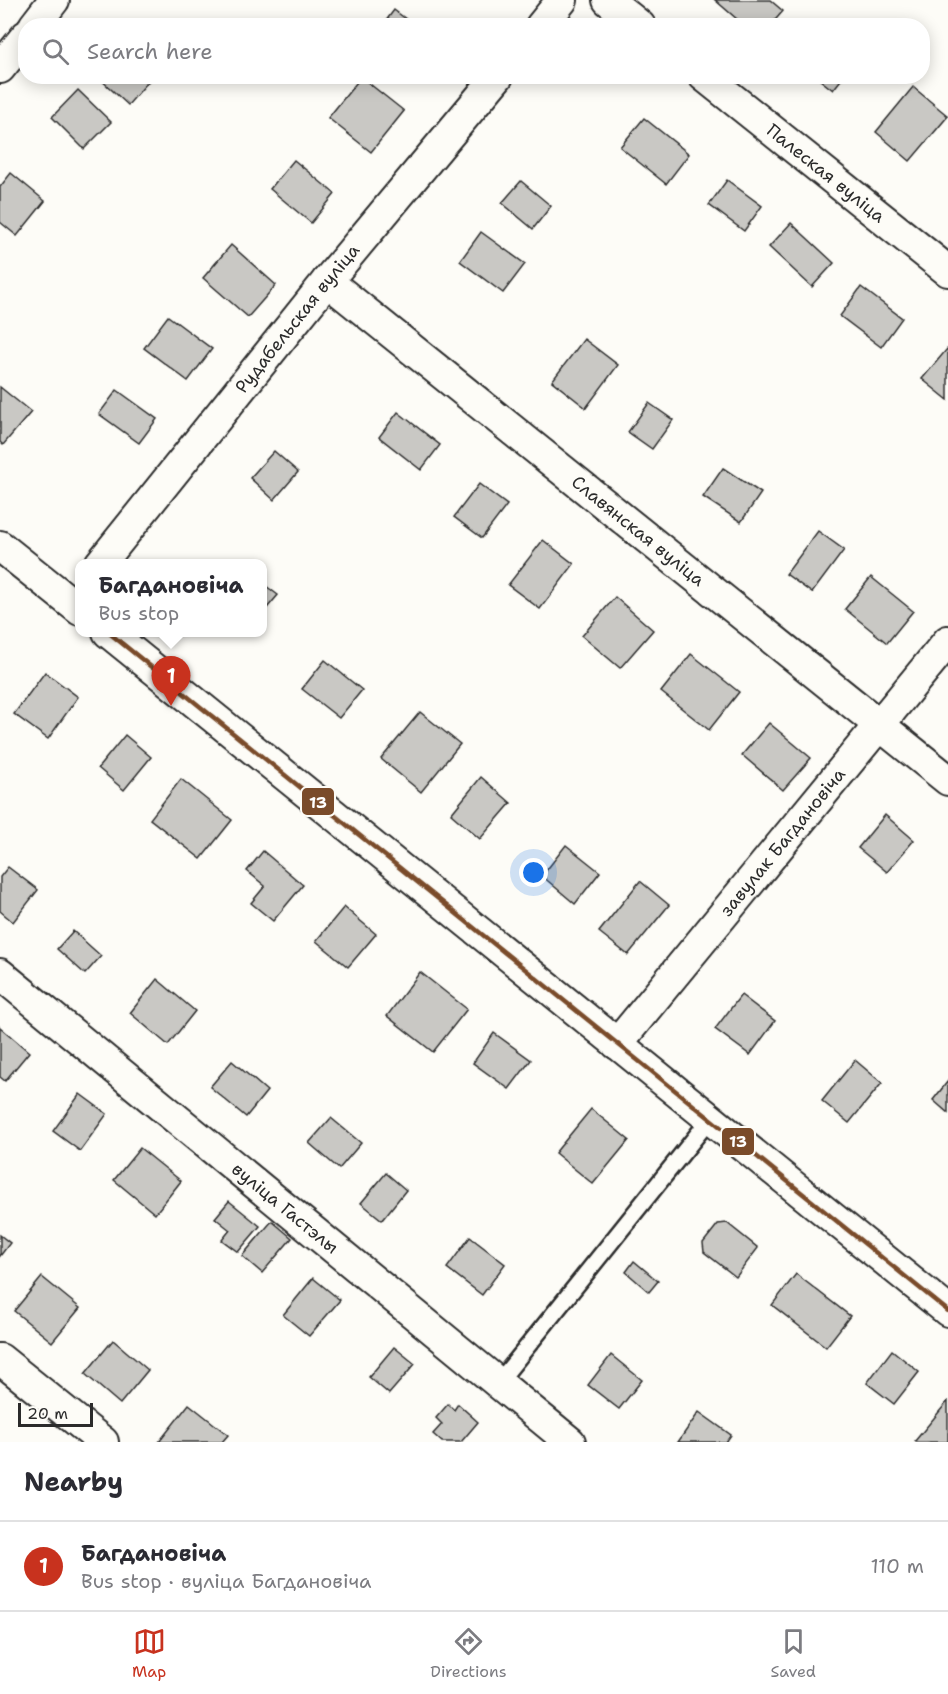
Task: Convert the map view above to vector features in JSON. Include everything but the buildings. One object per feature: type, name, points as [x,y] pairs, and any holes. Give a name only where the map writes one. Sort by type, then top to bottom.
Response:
[{"type":"street","points":[[40,18],[54,0]]},
{"type":"street","points":[[547,18],[562,0]]},
{"type":"street","points":[[608,0],[630,18]]},
{"type":"street","points":[[0,68],[18,46]]},
{"type":"street","name":"Рудабельская вуліца","points":[[103,559],[327,281],[491,84]]},
{"type":"street","name":"Палеская вуліца","points":[[714,84],[948,271]]},
{"type":"street","name":"Славянская вуліца","points":[[327,281],[948,780]]},
{"type":"street","points":[[0,546],[75,599]]},
{"type":"street","points":[[113,637],[948,1311]]},
{"type":"street","name":"завулак Багдановіча","points":[[617,1044],[948,641]]},
{"type":"street","name":"вуліца Гастэлы","points":[[0,974],[570,1442]]},
{"type":"street","points":[[0,1359],[103,1442]]},
{"type":"lane","points":[[498,1383],[710,1119]]},
{"type":"transit line","name":"13","points":[[114,637],[948,1311]]},
{"type":"place","name":"Багдановіча","points":[[171,706]]}]
